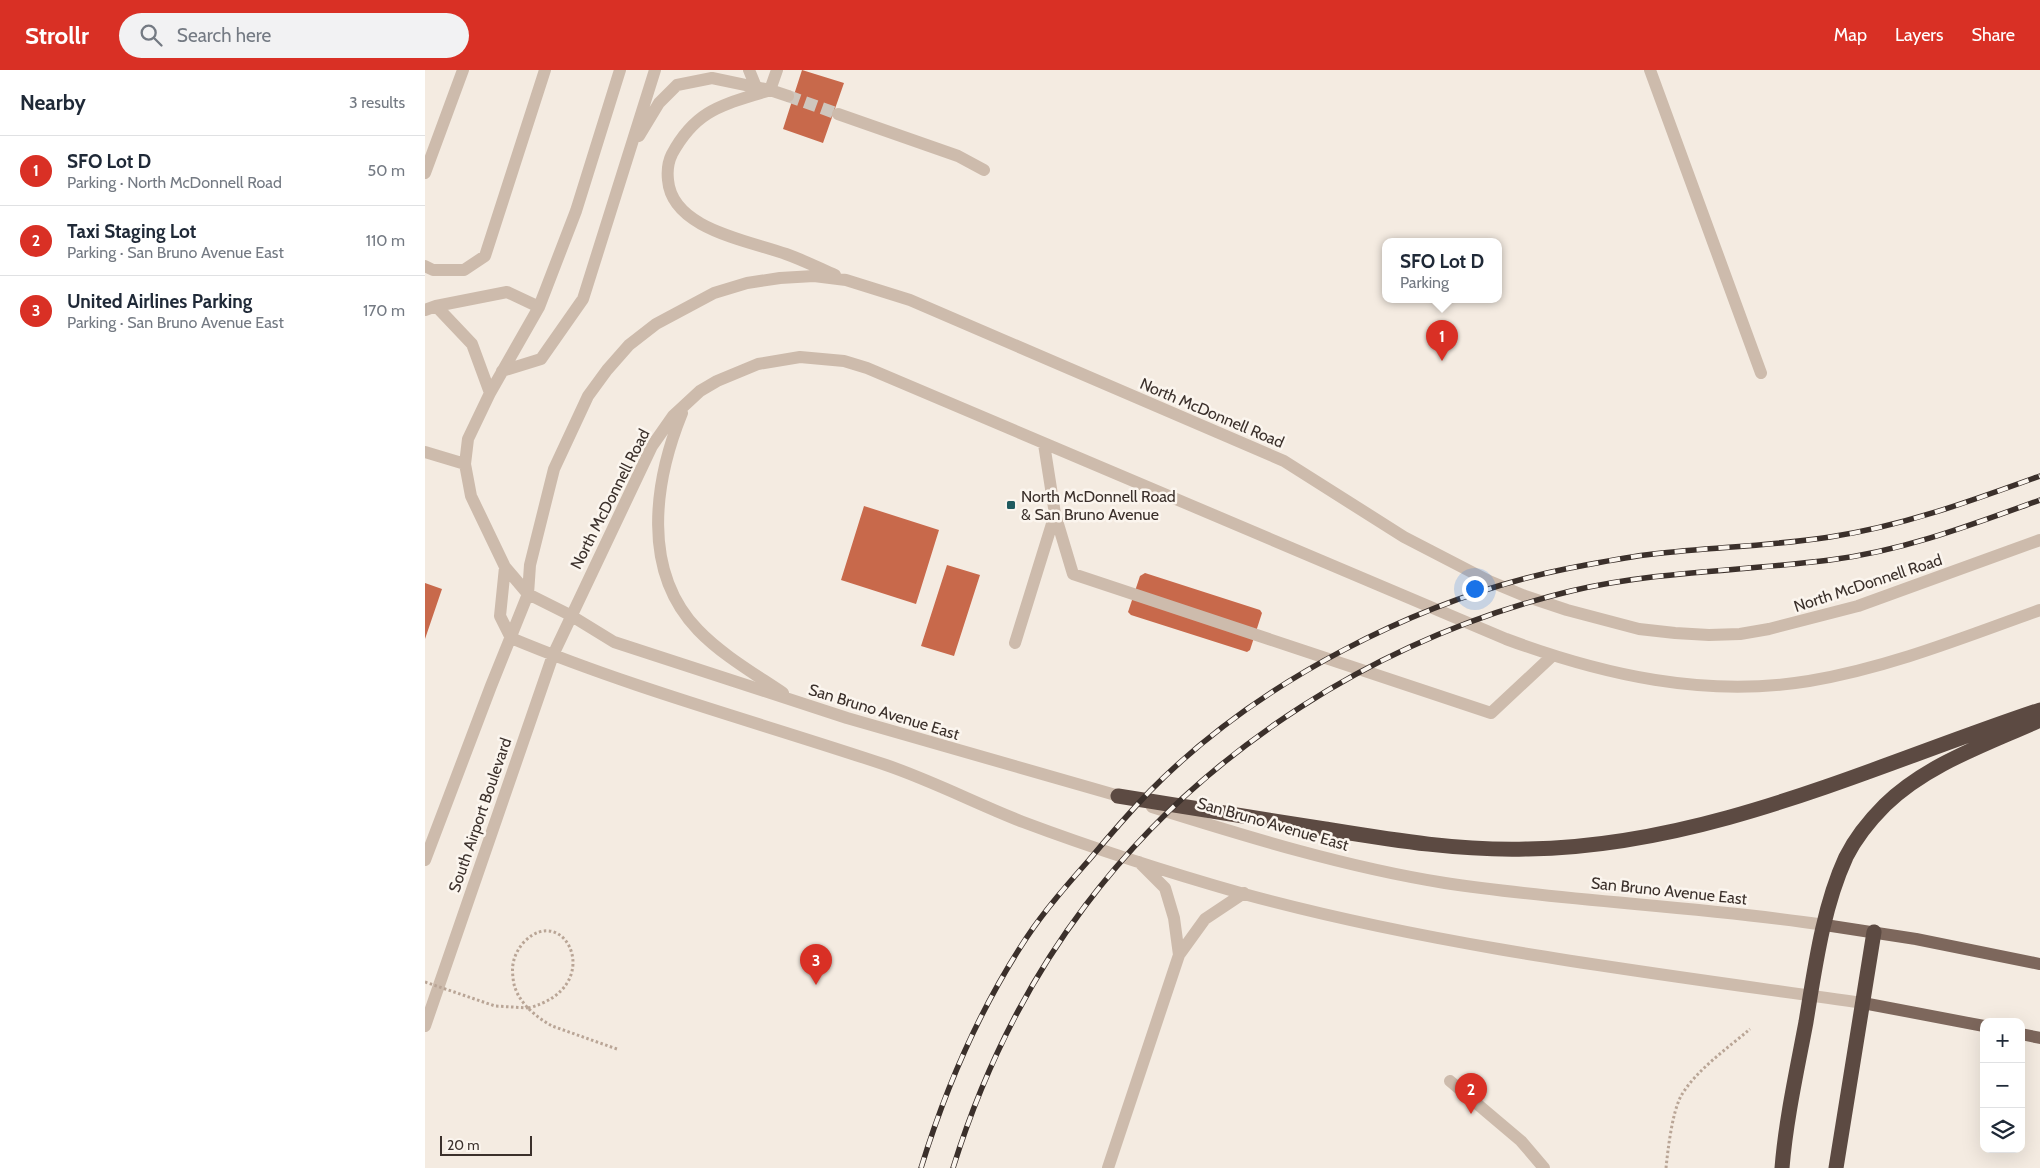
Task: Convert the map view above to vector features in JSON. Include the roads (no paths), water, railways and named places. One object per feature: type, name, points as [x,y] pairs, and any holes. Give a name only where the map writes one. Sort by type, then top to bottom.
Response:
[{"type":"highway","points":[[1118,796],[1434,846],[1497,850],[1564,847],[1654,835],[1742,814],[1823,789],[1955,738],[2040,710]]},
{"type":"highway","points":[[1783,1168],[1789,1118],[1810,996],[1825,925],[1847,856],[1863,828],[1886,804],[1937,767],[2040,720]]},
{"type":"highway","points":[[1836,1168],[1874,932]]},
{"type":"main road","name":"San Bruno Avenue East","points":[[1825,925],[1874,932],[2040,964]]},
{"type":"main road","points":[[1863,1003],[1980,1025]]},
{"type":"main road","points":[[2025,1035],[2040,1038]]},
{"type":"street","points":[[425,173],[463,70]]},
{"type":"street","points":[[425,266],[433,270],[464,270],[485,256],[545,70]]},
{"type":"street","points":[[528,594],[505,567],[471,496],[465,464],[468,439],[490,392],[539,307],[576,212],[620,70]]},
{"type":"street","points":[[503,371],[541,359],[583,299],[655,70]]},
{"type":"street","points":[[749,70],[756,87]]},
{"type":"street","points":[[770,90],[777,70]]},
{"type":"street","points":[[1650,70],[1761,373]]},
{"type":"street","points":[[629,151],[659,103],[677,85],[712,78],[770,90],[788,96]]},
{"type":"street","points":[[770,90],[710,110],[690,127],[670,158],[667,173],[669,189],[678,207],[692,219],[787,254],[846,280]]},
{"type":"street","points":[[838,114],[958,156],[984,170]]},
{"type":"street","name":"North McDonnell Road","points":[[528,594],[530,565],[553,469],[588,396],[629,345],[655,324],[715,293],[747,283],[814,276],[846,280],[910,300],[1284,461],[1404,537],[1489,580],[1525,596],[1567,610],[1639,628],[1675,634],[1709,635],[1740,634],[1769,629],[1880,599],[2040,540]]},
{"type":"street","points":[[431,308],[507,292],[539,307]]},
{"type":"street","points":[[431,308],[472,344],[490,392]]},
{"type":"street","name":"North McDonnell Road","points":[[570,615],[652,446],[686,403],[717,381],[758,364],[800,357],[845,361],[889,376],[1044,444],[1552,656],[1590,668],[1665,682],[1703,686],[1776,685],[1809,681],[1875,666],[2040,610]]},
{"type":"street","points":[[686,403],[669,451],[657,511],[658,544],[668,582],[686,616],[698,630],[725,653],[795,702]]},
{"type":"street","points":[[1044,444],[1055,514],[1073,574],[1491,713],[1552,656]]},
{"type":"street","points":[[425,452],[465,464]]},
{"type":"street","points":[[1015,643],[1055,514]]},
{"type":"street","points":[[505,567],[500,616],[511,638],[614,678],[890,766],[1023,822],[1137,860],[1244,894],[1344,919],[1443,940],[1863,1003]]},
{"type":"street","name":"San Bruno Avenue East","points":[[528,594],[570,615],[614,642],[795,702],[927,742],[1118,796],[1287,848],[1416,878],[1479,887],[1825,925]]},
{"type":"street","name":"South Airport Boulevard","points":[[425,860],[528,594]]},
{"type":"street","name":"South Airport Boulevard","points":[[425,1026],[553,655],[570,615]]},
{"type":"street","points":[[1137,860],[1165,888],[1174,918],[1179,955]]},
{"type":"street","points":[[1108,1168],[1179,955],[1205,919],[1244,894]]},
{"type":"street","points":[[1450,1081],[1521,1141],[1543,1168]]},
{"type":"tunnel","points":[[788,96],[838,114]]},
{"type":"railway","points":[[921,1168],[941,1108],[979,1020],[1010,964],[1041,917],[1064,888],[1150,791],[1193,751],[1240,714],[1290,680],[1344,650],[1399,623],[1456,600],[1513,582],[1570,568],[1643,555],[1786,542],[1857,532],[1937,512],[2040,476]]},
{"type":"railway","points":[[953,1168],[978,1099],[1008,1031],[1044,967],[1085,906],[1132,849],[1184,797],[1241,749],[1301,707],[1365,669],[1431,638],[1500,611],[1571,591],[1603,584],[1667,575],[1797,564],[1857,556],[1937,536],[2040,500]]},
{"type":"place","name":"SFO Lot D","points":[[1442,361]]},
{"type":"place","name":"North McDonnell Road & San Bruno Avenue","points":[[1011,505]]},
{"type":"place","name":"United Airlines Parking","points":[[816,985]]},
{"type":"place","name":"Taxi Staging Lot","points":[[1471,1114]]}]
